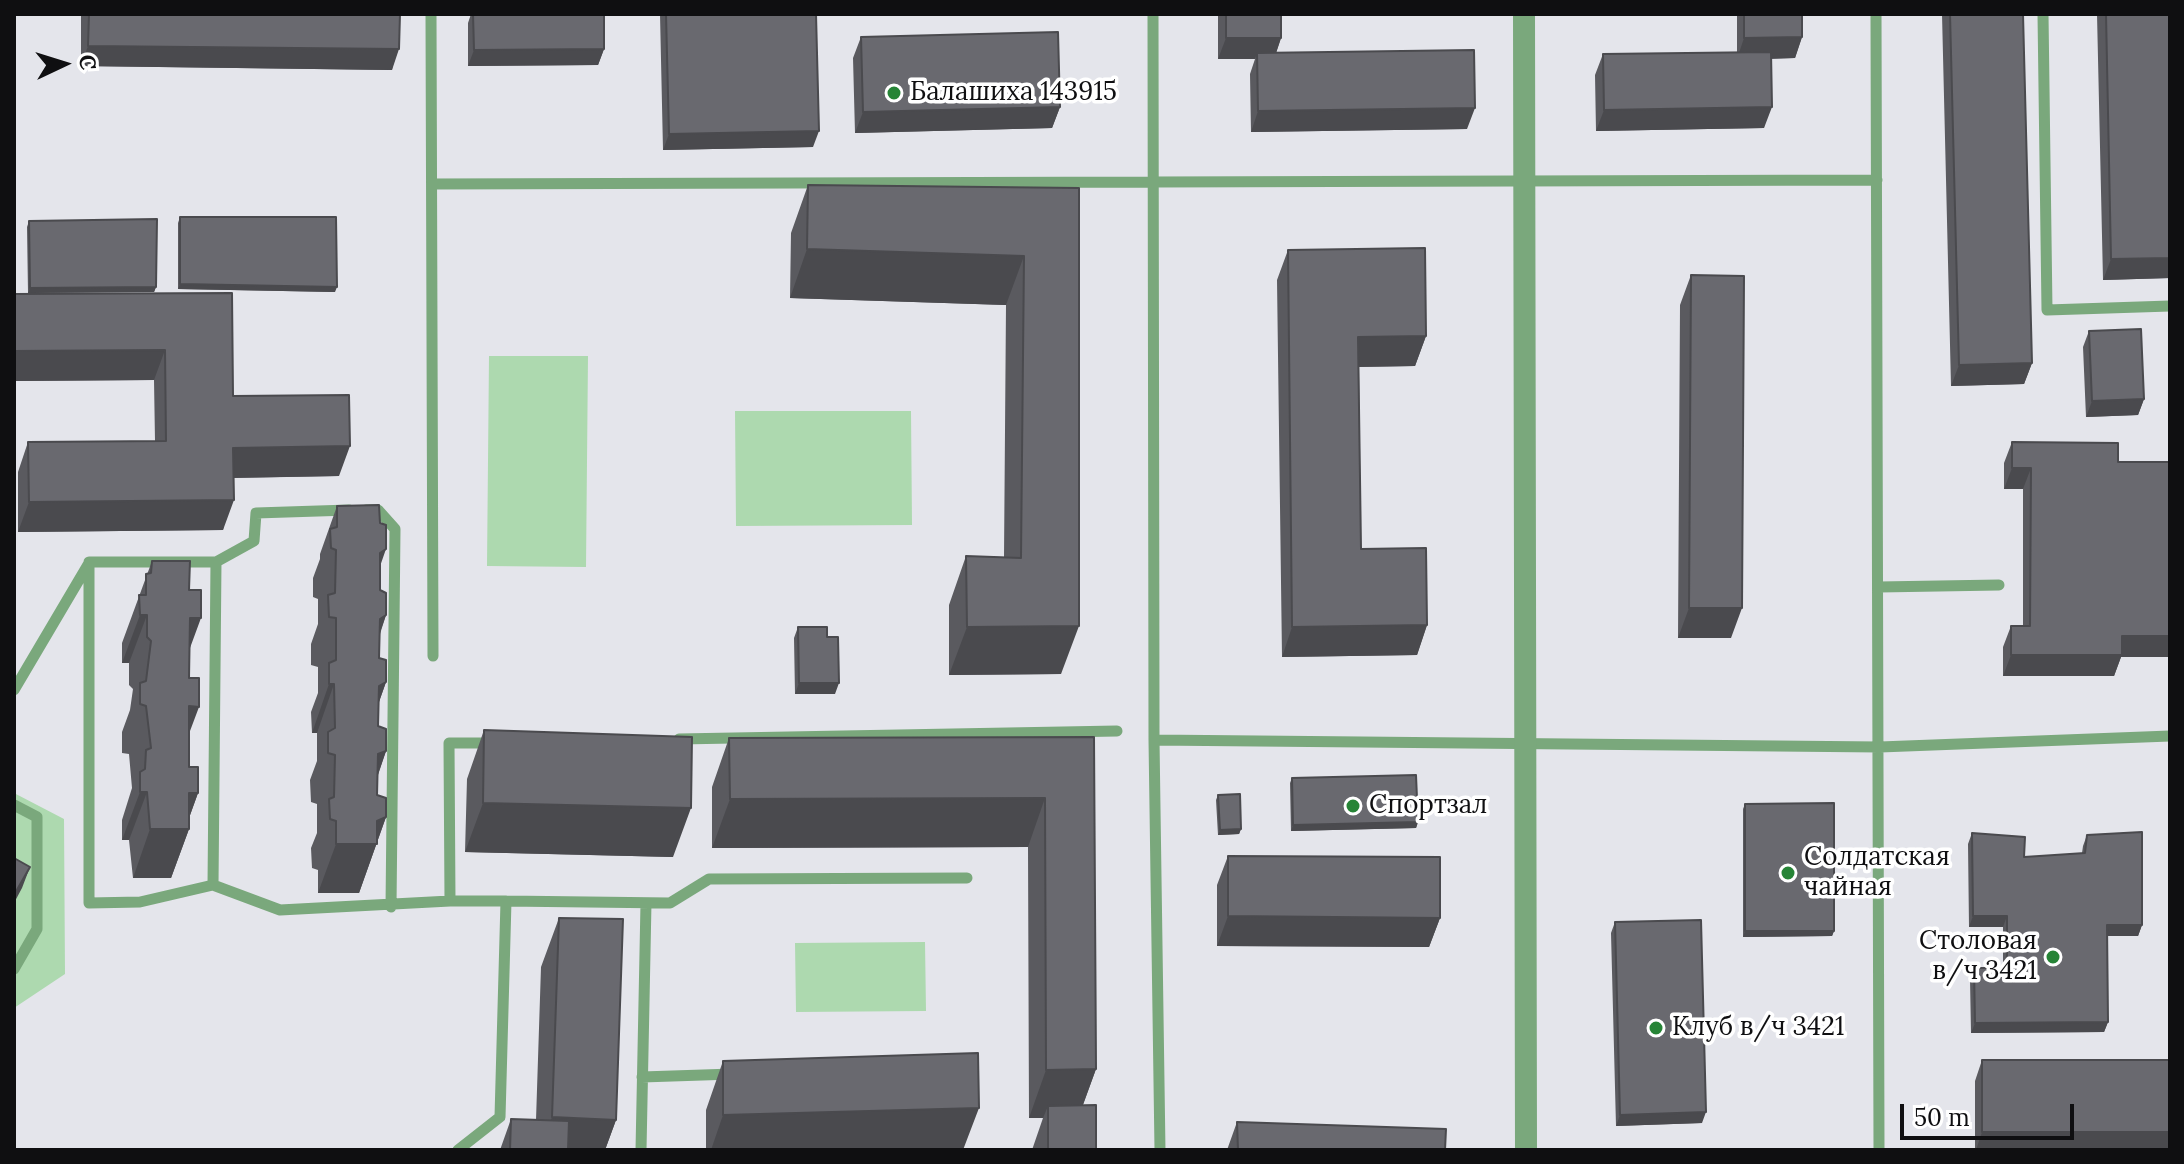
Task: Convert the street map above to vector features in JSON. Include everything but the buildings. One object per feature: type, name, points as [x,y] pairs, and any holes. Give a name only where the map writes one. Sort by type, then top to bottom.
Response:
[{"type":"street","points":[[1524,14],[1526,1150]]},
{"type":"lane","points":[[431,14],[433,656]]},
{"type":"lane","points":[[1153,14],[1154,740],[1160,1150]]},
{"type":"lane","points":[[1876,14],[1879,1150]]},
{"type":"lane","points":[[2043,14],[2047,310],[2170,306]]},
{"type":"lane","points":[[432,184],[1877,180]]},
{"type":"lane","points":[[89,562],[216,562],[254,541],[256,513],[378,510],[395,529],[391,907]]},
{"type":"lane","points":[[14,690],[89,562]]},
{"type":"lane","points":[[89,562],[89,903],[140,902],[213,885],[280,910],[391,907],[450,901],[670,903],[709,879],[967,878]]},
{"type":"lane","points":[[213,885],[216,562]]},
{"type":"lane","points":[[1879,587],[1999,585]]},
{"type":"lane","points":[[672,739],[1117,731]]},
{"type":"lane","points":[[1154,740],[1880,747],[2170,736]]},
{"type":"lane","points":[[450,901],[449,743],[513,742]]},
{"type":"lane","points":[[14,805],[37,817],[37,929],[14,969]]},
{"type":"lane","points":[[458,1150],[500,1117],[506,901]]},
{"type":"lane","points":[[641,1150],[646,903]]},
{"type":"lane","points":[[642,1077],[752,1074]]},
{"type":"green space","points":[[489,356],[588,356],[586,567],[487,566]]},
{"type":"green space","points":[[735,411],[911,411],[912,525],[736,526]]},
{"type":"green space","points":[[14,793],[64,819],[65,974],[14,1008]]},
{"type":"green space","points":[[925,942],[926,1011],[796,1012],[795,943]]},
{"type":"place","name":"Балашиха 143915","points":[[894,93]]},
{"type":"place","name":"Спортзал","points":[[1353,806]]},
{"type":"place","name":"Солдатская чайная","points":[[1788,873]]},
{"type":"place","name":"Столовая в/ч 3421","points":[[2053,957]]},
{"type":"place","name":"Клуб в/ч 3421","points":[[1656,1028]]}]
